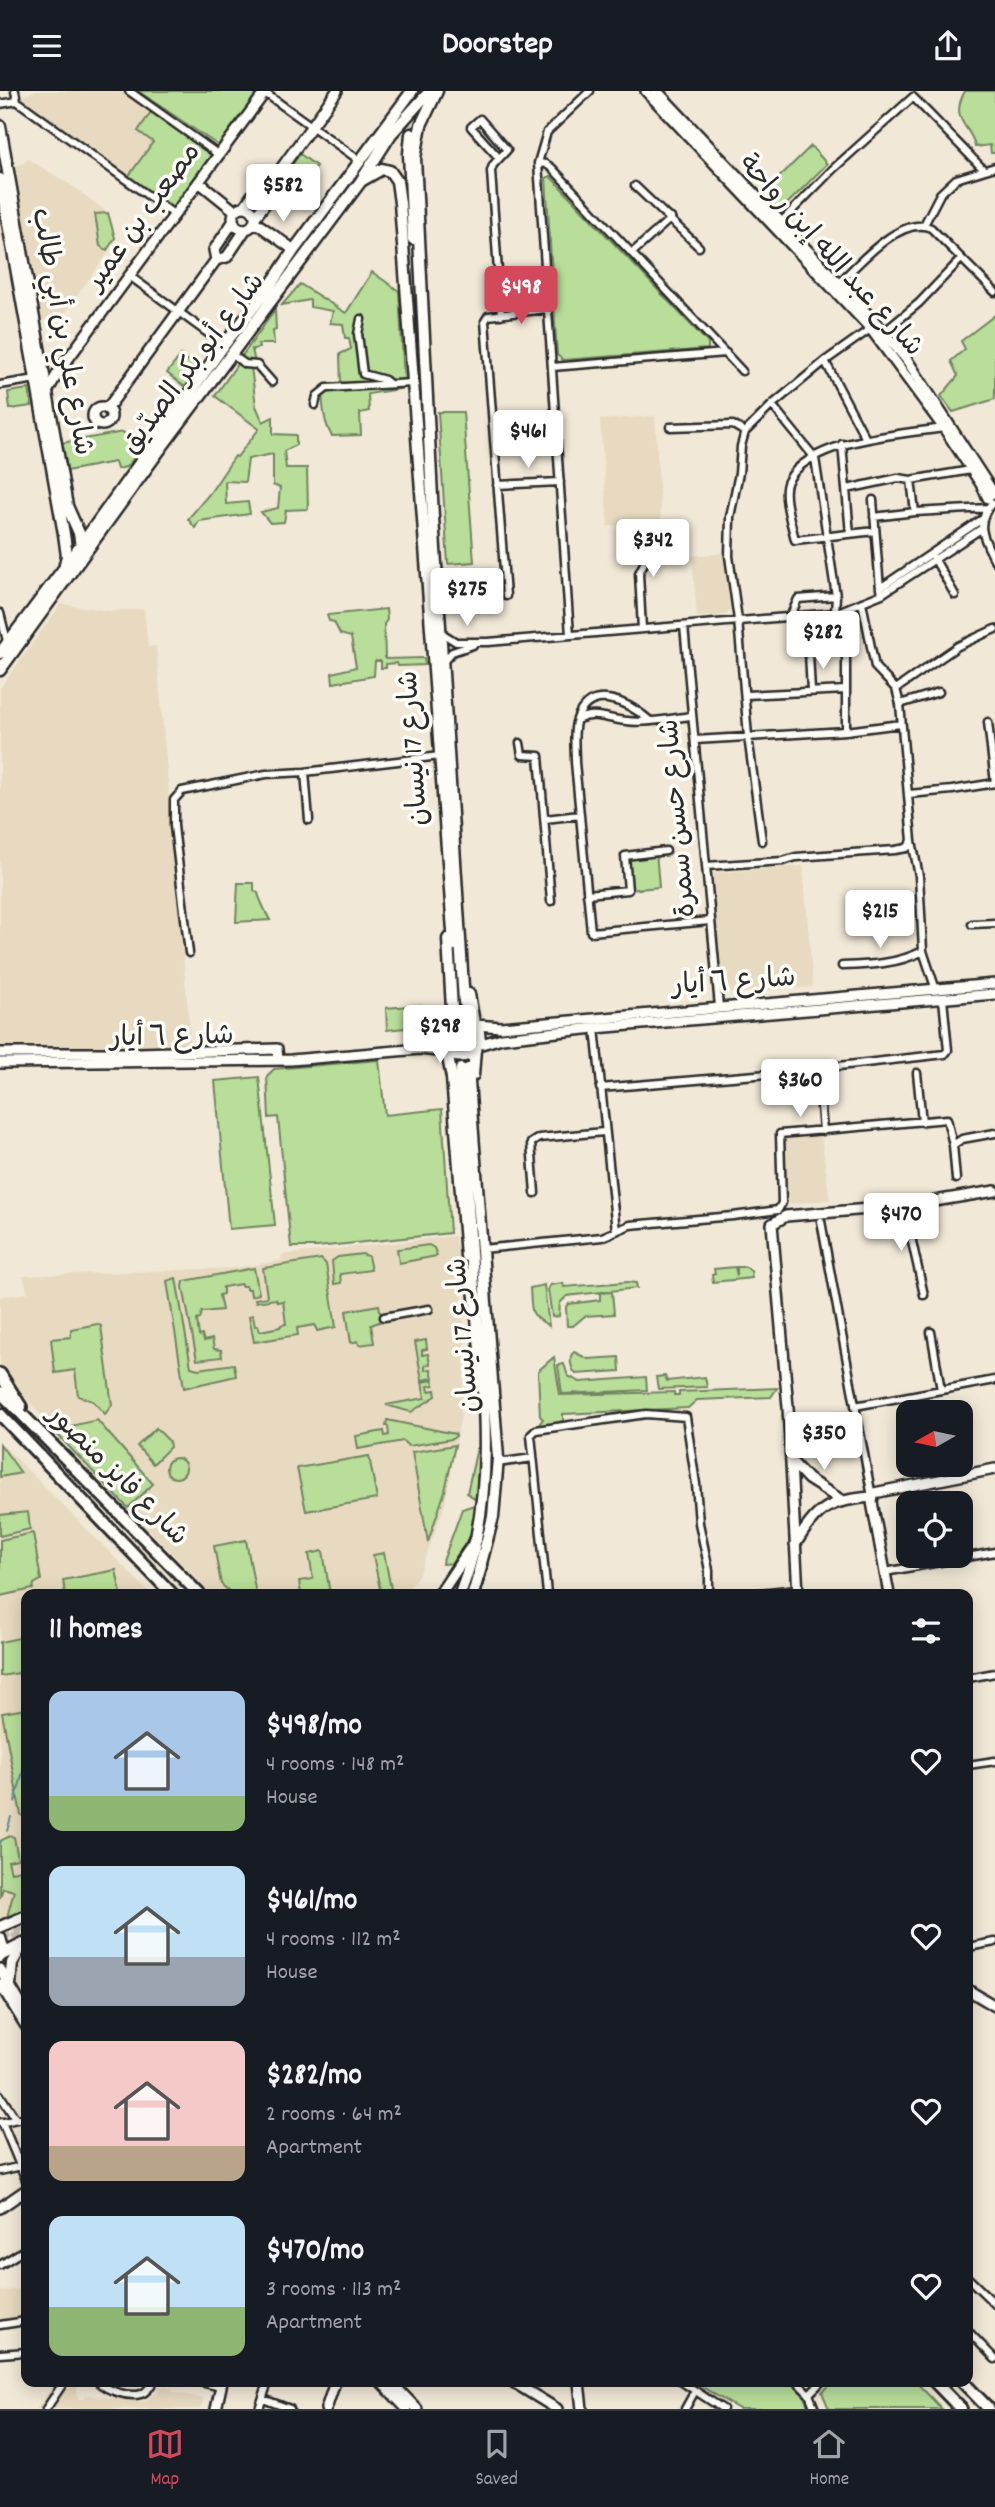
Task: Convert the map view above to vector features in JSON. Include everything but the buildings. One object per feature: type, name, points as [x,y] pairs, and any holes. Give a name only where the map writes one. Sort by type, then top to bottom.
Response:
[{"type":"highway","points":[[0,1374],[27,1419]]},
{"type":"highway","name":"شارع فايز منصور","points":[[0,1391],[194,1589]]},
{"type":"highway","name":"شارع فايز منصور","points":[[0,1414],[167,1589]]},
{"type":"highway","points":[[0,1424],[17,1434]]},
{"type":"highway","points":[[443,1589],[476,1540]]},
{"type":"highway","points":[[472,1589],[481,1567]]},
{"type":"highway","points":[[940,2387],[961,2409]]},
{"type":"highway","points":[[968,2387],[989,2409]]},
{"type":"main road","name":"شارع أبو بكر الصدّيق","points":[[0,670],[228,349],[294,250],[411,91]]},
{"type":"main road","name":"شارع أبو بكر الصدّيق","points":[[0,653],[228,349],[361,181],[391,134],[430,91]]},
{"type":"main road","points":[[423,347],[415,157],[421,125],[437,91]]},
{"type":"main road","name":"شارع علي بن أبي طالب","points":[[0,126],[3,181],[64,534],[64,569]]},
{"type":"main road","points":[[268,289],[279,282],[390,132]]},
{"type":"main road","points":[[408,320],[402,171],[408,134],[417,304],[423,347]]},
{"type":"main road","points":[[361,181],[382,169],[390,171],[397,181],[408,320]]},
{"type":"main road","name":"شارع علي بن أبي طالب","points":[[3,181],[42,362],[67,506],[79,533],[81,545]]},
{"type":"main road","name":"شارع 17 نيسان","points":[[408,320],[440,755],[448,816]]},
{"type":"main road","name":"شارع 17 نيسان","points":[[423,347],[443,662],[448,816],[462,1003]]},
{"type":"main road","points":[[421,519],[433,517]]},
{"type":"main road","points":[[73,520],[83,525],[98,520]]},
{"type":"main road","points":[[64,534],[71,537],[79,533]]},
{"type":"main road","points":[[77,564],[81,545]]},
{"type":"main road","points":[[444,1024],[452,1009],[441,826],[448,816]]},
{"type":"main road","points":[[448,816],[457,844],[470,1001],[475,1024]]},
{"type":"main road","points":[[476,1047],[473,1075],[484,1231],[482,1247]]},
{"type":"main road","points":[[446,1051],[453,1078],[465,1246],[473,1275]]},
{"type":"main road","name":"شارع 17 نيسان","points":[[462,1589],[470,1570],[482,1505],[485,1441],[473,1275],[465,1069],[496,1417],[497,1463],[493,1517],[481,1567]]},
{"type":"main road","points":[[0,1927],[21,1918]]},
{"type":"main road","points":[[0,1938],[3,1948],[0,1957]]},
{"type":"main road","points":[[0,1957],[21,1945]]},
{"type":"main road","points":[[5,1985],[12,1963],[21,1949]]},
{"type":"street","points":[[15,91],[17,101],[175,215]]},
{"type":"street","points":[[129,91],[219,155]]},
{"type":"street","points":[[233,222],[238,228],[251,228],[279,185],[280,170],[337,91]]},
{"type":"street","points":[[570,635],[538,163],[547,132],[590,91]]},
{"type":"street","name":"شارع عبد الله إبن رواحة","points":[[646,91],[874,327],[992,500]]},
{"type":"street","name":"شارع عبد الله إبن رواحة","points":[[657,91],[782,221],[836,286]]},
{"type":"street","points":[[266,92],[359,160]]},
{"type":"street","name":"مصعب بن عمير","points":[[47,392],[59,371],[266,92]]},
{"type":"street","points":[[782,221],[833,169],[914,97],[984,170]]},
{"type":"street","points":[[0,104],[17,101]]},
{"type":"street","points":[[499,158],[471,127],[480,119],[507,150],[491,171],[501,315]]},
{"type":"street","points":[[538,163],[552,168],[742,371]]},
{"type":"street","points":[[925,225],[940,194],[956,179],[995,167]]},
{"type":"street","points":[[216,260],[214,250],[239,209],[266,175],[280,170]]},
{"type":"street","points":[[199,182],[239,209],[250,208],[256,219],[294,250]]},
{"type":"street","points":[[635,186],[699,247]]},
{"type":"street","points":[[632,253],[671,218]]},
{"type":"street","points":[[836,286],[880,244],[904,229],[925,225],[995,292]]},
{"type":"street","points":[[107,409],[216,260],[227,257],[245,230]]},
{"type":"street","points":[[884,333],[919,303],[961,259]]},
{"type":"street","points":[[131,277],[244,363],[257,365],[272,382]]},
{"type":"street","points":[[506,596],[485,321],[488,316],[547,309]]},
{"type":"street","points":[[361,319],[358,334],[363,373],[390,384]]},
{"type":"street","points":[[762,841],[729,556],[729,536],[741,446],[745,432],[772,405],[825,361],[874,327]]},
{"type":"street","name":"شارع عبد الله إبن رواحة","points":[[874,327],[884,333],[907,360],[992,500]]},
{"type":"street","points":[[552,367],[726,353]]},
{"type":"street","points":[[825,361],[866,439]]},
{"type":"street","points":[[42,362],[49,369],[59,371]]},
{"type":"street","points":[[0,385],[36,379]]},
{"type":"street","points":[[315,405],[317,395],[327,387],[412,383]]},
{"type":"street","points":[[772,405],[815,458],[844,648],[846,731]]},
{"type":"street","points":[[670,427],[733,425],[745,432]]},
{"type":"street","points":[[875,531],[795,540],[786,503],[786,482],[797,469],[842,444],[944,428]]},
{"type":"street","points":[[842,444],[850,534]]},
{"type":"street","points":[[846,489],[898,478],[911,480],[971,470]]},
{"type":"street","points":[[911,480],[915,512]]},
{"type":"street","points":[[497,485],[560,482]]},
{"type":"street","points":[[873,500],[880,588],[876,597]]},
{"type":"street","points":[[874,517],[992,500]]},
{"type":"street","points":[[880,588],[981,520],[992,500]]},
{"type":"street","points":[[981,520],[981,529],[995,561]]},
{"type":"street","points":[[642,629],[639,573],[662,528]]},
{"type":"street","points":[[440,632],[456,642],[488,642],[837,612],[876,597],[981,529]]},
{"type":"street","points":[[934,558],[954,595]]},
{"type":"street","points":[[791,615],[798,599],[836,596]]},
{"type":"street","points":[[862,602],[876,667],[896,689],[901,704],[912,841],[919,876],[923,951],[936,990]]},
{"type":"street","points":[[0,613],[8,643]]},
{"type":"street","points":[[823,614],[826,649]]},
{"type":"street","name":"شارع حسن سمرة","points":[[684,626],[719,1006]]},
{"type":"street","points":[[896,689],[958,646],[995,629]]},
{"type":"street","points":[[443,662],[452,652],[488,642]]},
{"type":"street","points":[[811,691],[809,653],[844,648]]},
{"type":"street","points":[[746,695],[846,690]]},
{"type":"street","points":[[901,704],[939,692]]},
{"type":"street","points":[[649,720],[620,700],[603,698],[583,709],[577,720],[574,737],[591,932],[710,921]]},
{"type":"street","points":[[577,720],[585,716],[603,716],[626,722],[692,716]]},
{"type":"street","points":[[909,794],[995,783],[988,722]]},
{"type":"street","points":[[695,740],[846,731],[901,724]]},
{"type":"street","points":[[520,743],[522,755],[539,757],[551,901]]},
{"type":"street","points":[[189,953],[174,826],[174,800],[182,791],[266,774],[305,772],[440,755]]},
{"type":"street","points":[[305,772],[309,821]]},
{"type":"street","points":[[545,819],[580,815]]},
{"type":"street","points":[[706,866],[895,850],[907,848],[912,841]]},
{"type":"street","points":[[587,894],[628,890],[625,856],[666,851]]},
{"type":"street","points":[[972,924],[995,923]]},
{"type":"street","points":[[842,966],[878,964],[912,957],[923,951]]},
{"type":"street","name":"شارع ٦ أيار","points":[[475,1024],[493,1027],[995,984]]},
{"type":"street","name":"شارع ٦ أيار","points":[[476,1047],[502,1038],[594,1028],[995,994]]},
{"type":"street","points":[[600,1088],[818,1069],[945,1054],[948,1049],[943,999]]},
{"type":"street","points":[[427,1049],[430,1033],[444,1024],[454,1018],[463,1017],[475,1024],[479,1031],[476,1047],[462,1056],[446,1051],[440,1037],[444,1024]]},
{"type":"street","points":[[539,1022],[540,1034]]},
{"type":"street","points":[[594,1028],[616,1231]]},
{"type":"street","name":"شارع ٦ أيار","points":[[0,1063],[56,1058],[214,1056],[277,1049],[278,1060]]},
{"type":"street","name":"شارع ٦ أيار","points":[[214,1056],[278,1060],[427,1049],[446,1051]]},
{"type":"street","name":"شارع ٦ أيار","points":[[0,1053],[56,1058]]},
{"type":"street","points":[[818,1069],[823,1131]]},
{"type":"street","points":[[917,1073],[922,1122]]},
{"type":"street","points":[[482,1247],[602,1237],[630,1225],[778,1210],[782,1203],[780,1134],[948,1120],[956,1179]]},
{"type":"street","points":[[535,1193],[531,1143],[539,1138],[604,1132]]},
{"type":"street","points":[[953,1145],[962,1139],[995,1133]]},
{"type":"street","points":[[798,1589],[792,1462],[771,1227],[779,1218],[820,1217],[904,1206],[995,1188]]},
{"type":"street","points":[[888,1589],[820,1217],[827,1208],[906,1201],[995,1188]]},
{"type":"street","points":[[904,1206],[924,1294]]},
{"type":"street","points":[[384,1317],[429,1309]]},
{"type":"street","points":[[931,1332],[941,1390]]},
{"type":"street","points":[[855,1406],[995,1380]]},
{"type":"street","points":[[546,1589],[531,1435],[536,1430],[646,1414],[686,1417],[696,1484],[698,1523],[709,1570],[709,1589]]},
{"type":"street","points":[[497,1463],[533,1458]]},
{"type":"street","points":[[792,1462],[808,1479],[842,1500]]},
{"type":"street","points":[[795,1546],[812,1517],[842,1500],[872,1497],[879,1490],[995,1469]]},
{"type":"street","points":[[885,1572],[995,1552]]},
{"type":"street","points":[[973,1677],[995,1673]]},
{"type":"street","points":[[973,1764],[995,1761]]},
{"type":"street","points":[[973,1946],[995,1942]]},
{"type":"street","points":[[0,1969],[21,2016]]},
{"type":"street","points":[[5,1985],[21,2006]]},
{"type":"street","points":[[973,1993],[995,2006]]},
{"type":"street","points":[[0,2095],[15,2118]]},
{"type":"street","points":[[21,2117],[1,2123],[21,2162]]},
{"type":"street","points":[[0,2171],[21,2166]]},
{"type":"street","points":[[0,2208],[21,2193]]},
{"type":"street","points":[[0,2265],[21,2252]]},
{"type":"street","points":[[973,2283],[995,2304]]},
{"type":"street","points":[[0,2325],[21,2323]]},
{"type":"street","points":[[973,2336],[995,2359]]},
{"type":"street","points":[[0,2354],[21,2352]]},
{"type":"street","points":[[46,2409],[61,2387]]},
{"type":"street","points":[[104,2387],[110,2391],[136,2395],[146,2392],[150,2387]]},
{"type":"street","points":[[216,2409],[220,2387]]},
{"type":"street","points":[[259,2409],[266,2387]]},
{"type":"street","points":[[326,2409],[333,2387]]},
{"type":"street","points":[[386,2387],[407,2409]]},
{"type":"street","points":[[396,2387],[417,2409]]},
{"type":"street","points":[[521,2387],[557,2409]]},
{"type":"street","points":[[580,2387],[582,2409]]},
{"type":"street","points":[[689,2387],[723,2409]]},
{"type":"street","points":[[802,2387],[809,2394],[815,2409]]},
{"type":"street","points":[[809,2394],[816,2387]]},
{"type":"street","points":[[685,2409],[695,2391]]},
{"type":"street","points":[[262,2399],[290,2409]]},
{"type":"shaded area","points":[[35,91],[122,91],[211,155],[172,209],[21,97]]},
{"type":"shaded area","points":[[28,159],[74,187],[108,213],[96,214],[107,250],[110,250],[61,318],[42,320],[14,166],[23,164]]},
{"type":"shaded area","points":[[655,416],[661,524],[608,526],[600,420]]},
{"type":"shaded area","points":[[724,553],[730,610],[727,615],[697,617],[692,556]]},
{"type":"shaded area","points":[[61,604],[110,611],[144,609],[148,647],[156,646],[191,1046],[0,1046],[0,688]]},
{"type":"shaded area","points":[[803,866],[813,987],[732,993],[720,985],[712,873]]},
{"type":"shaded area","points":[[821,1136],[830,1200],[789,1204],[783,1139]]},
{"type":"shaded area","points":[[455,1236],[456,1245],[460,1247],[465,1359],[461,1414],[445,1505],[420,1572],[408,1589],[206,1589],[47,1423],[0,1367],[0,1297],[28,1293],[23,1276],[231,1268],[281,1261],[282,1255]]},
{"type":"shaded area","points":[[0,1442],[146,1589],[21,1589],[21,1914],[0,1923]]},
{"type":"shaded area","points":[[21,2289],[21,2319],[0,2322],[0,2292]]},
{"type":"shaded area","points":[[52,2387],[77,2387],[78,2399],[85,2399],[86,2395],[145,2402],[154,2394],[157,2395],[159,2387],[203,2398],[201,2409],[36,2409]]},
{"type":"green space","points":[[138,91],[260,91],[219,146]]},
{"type":"green space","points":[[965,91],[995,91],[995,153],[991,153],[990,145],[975,147],[960,117],[960,101]]},
{"type":"green space","points":[[151,112],[211,155],[172,209],[128,177],[153,142],[138,131]]},
{"type":"green space","points":[[811,146],[827,164],[780,211],[763,193]]},
{"type":"green space","points":[[300,154],[316,166],[305,181],[289,169]]},
{"type":"green space","points":[[550,176],[708,343],[708,349],[563,360],[557,355],[546,178]]},
{"type":"green space","points":[[108,213],[115,238],[107,250],[100,246],[95,214]]},
{"type":"green space","points":[[372,272],[399,291],[404,382],[341,385],[340,354],[351,349],[349,338],[345,338],[343,324],[330,323],[333,311],[310,307],[310,300],[282,305],[300,284],[346,313]]},
{"type":"green space","points":[[275,310],[274,344],[258,344],[259,348],[252,349],[255,363],[244,361],[242,356]]},
{"type":"green space","points":[[995,315],[995,399],[953,412],[941,396],[958,376],[951,361],[965,349],[961,341]]},
{"type":"green space","points":[[181,355],[198,369],[185,387],[167,373]]},
{"type":"green space","points":[[238,363],[251,367],[256,406],[263,422],[273,417],[273,434],[296,435],[296,445],[284,451],[286,468],[307,468],[308,509],[286,510],[284,522],[270,523],[261,512],[278,508],[280,488],[273,485],[273,454],[248,459],[245,482],[225,481],[226,504],[248,502],[250,514],[199,521],[195,528],[188,519],[235,456],[237,457],[259,429],[215,396]]},
{"type":"green space","points":[[406,385],[406,388],[368,394],[369,411],[360,413],[361,435],[332,436],[323,409],[322,392],[328,389]]},
{"type":"green space","points":[[29,389],[32,406],[10,409],[8,392]]},
{"type":"green space","points":[[438,412],[463,412],[474,562],[448,564]]},
{"type":"green space","points":[[123,432],[142,449],[126,467],[117,469],[115,462],[66,471],[61,443]]},
{"type":"green space","points":[[386,609],[385,659],[424,658],[425,665],[398,666],[397,663],[386,664],[386,668],[381,668],[381,661],[375,661],[374,676],[333,683],[332,673],[356,667],[351,637],[340,634],[327,615]]},
{"type":"green space","points":[[656,852],[659,887],[628,890],[625,856]]},
{"type":"green space","points":[[238,883],[254,883],[254,890],[258,893],[270,920],[236,922]]},
{"type":"green space","points":[[422,1005],[424,1026],[387,1030],[386,1008]]},
{"type":"green space","points":[[460,1022],[470,1026],[474,1036],[470,1046],[460,1050],[450,1046],[446,1036],[450,1026]]},
{"type":"green space","points":[[379,1060],[385,1115],[442,1109],[450,1233],[317,1247],[291,1247],[278,1117],[269,1118],[267,1076],[274,1069]]},
{"type":"green space","points":[[259,1077],[275,1225],[229,1229],[215,1081]]},
{"type":"green space","points":[[429,1245],[434,1248],[437,1256],[399,1263],[397,1249]]},
{"type":"green space","points":[[362,1254],[368,1256],[371,1270],[340,1274],[341,1283],[334,1284],[332,1261],[338,1257]]},
{"type":"green space","points":[[321,1259],[326,1264],[336,1327],[317,1331],[315,1325],[297,1328],[298,1335],[254,1342],[249,1316],[253,1315],[255,1326],[258,1325],[260,1331],[286,1324],[283,1301],[277,1302],[276,1299],[256,1302],[255,1299],[267,1297],[263,1268]]},
{"type":"green space","points":[[735,1267],[737,1276],[737,1267],[746,1267],[751,1271],[752,1278],[713,1282],[714,1269]]},
{"type":"green space","points":[[254,1268],[259,1294],[251,1296],[250,1289],[241,1284],[223,1287],[223,1294],[219,1295],[222,1310],[202,1312],[197,1320],[199,1336],[202,1335],[204,1341],[212,1339],[214,1349],[221,1350],[222,1357],[197,1360],[184,1281]]},
{"type":"green space","points":[[176,1278],[191,1367],[198,1369],[234,1364],[236,1376],[184,1388],[167,1281]]},
{"type":"green space","points":[[563,1283],[564,1287],[636,1283],[637,1288],[567,1296],[560,1303],[559,1316],[552,1317],[548,1289],[550,1285]]},
{"type":"green space","points":[[544,1285],[549,1326],[534,1315],[531,1308],[530,1288]]},
{"type":"green space","points":[[612,1292],[614,1314],[585,1316],[573,1326],[567,1326],[566,1308],[569,1304],[600,1300],[600,1293]]},
{"type":"green space","points":[[379,1305],[382,1321],[371,1325],[374,1343],[351,1343],[346,1311]]},
{"type":"green space","points":[[97,1324],[101,1326],[112,1405],[105,1414],[93,1401],[78,1396],[75,1370],[55,1373],[51,1339],[71,1337],[71,1329]]},
{"type":"green space","points":[[426,1340],[427,1349],[422,1350],[422,1355],[428,1354],[430,1364],[425,1365],[425,1370],[431,1369],[433,1378],[422,1380],[415,1342]]},
{"type":"green space","points":[[574,1352],[588,1359],[619,1357],[620,1371],[576,1374],[571,1363]]},
{"type":"green space","points":[[554,1357],[560,1395],[674,1392],[674,1395],[679,1395],[679,1392],[777,1388],[771,1397],[697,1400],[688,1408],[563,1414],[560,1425],[537,1427],[543,1419],[540,1416],[538,1371]]},
{"type":"green space","points":[[564,1364],[568,1376],[580,1382],[646,1377],[647,1390],[562,1394],[558,1365]]},
{"type":"green space","points":[[665,1376],[667,1381],[705,1377],[707,1387],[658,1389],[656,1377]]},
{"type":"green space","points":[[433,1380],[434,1385],[428,1386],[429,1391],[435,1390],[436,1396],[411,1412],[386,1405],[425,1398],[422,1382]]},
{"type":"green space","points":[[97,1420],[153,1484],[128,1508],[53,1430]]},
{"type":"green space","points":[[387,1420],[456,1436],[452,1439],[408,1446],[403,1441],[358,1449],[356,1436],[384,1431],[385,1436],[389,1435]]},
{"type":"green space","points":[[156,1428],[169,1441],[170,1447],[153,1464],[137,1446]]},
{"type":"green space","points":[[0,1444],[21,1473],[0,1477]]},
{"type":"green space","points":[[455,1445],[445,1491],[428,1542],[412,1452]]},
{"type":"green space","points":[[477,1448],[479,1449],[477,1500],[467,1493]]},
{"type":"green space","points":[[369,1456],[377,1499],[306,1511],[297,1468]]},
{"type":"green space","points":[[172,1458],[180,1458],[186,1468],[180,1478],[172,1478],[166,1472],[166,1464]]},
{"type":"green space","points":[[477,1504],[474,1529],[458,1563],[442,1564],[462,1509]]},
{"type":"green space","points":[[28,1512],[30,1529],[0,1536],[0,1515]]},
{"type":"green space","points":[[33,1533],[41,1580],[34,1584],[33,1589],[21,1589],[21,1592],[0,1596],[0,1540]]},
{"type":"green space","points":[[246,1540],[255,1589],[226,1589],[221,1584],[214,1546]]},
{"type":"green space","points":[[323,1551],[329,1589],[300,1589],[299,1581],[313,1579],[309,1554]]},
{"type":"green space","points":[[384,1553],[391,1589],[380,1589],[373,1555]]},
{"type":"green space","points":[[116,1570],[120,1589],[64,1589],[63,1580]]},
{"type":"green space","points":[[21,1638],[21,1673],[0,1676],[0,1642]]},
{"type":"green space","points":[[21,1710],[21,1815],[2,1713]]},
{"type":"green space","points":[[14,1837],[18,1859],[8,1861],[11,1872],[21,1870],[21,1915],[5,1923],[0,1923],[0,1920],[6,1921],[14,1891],[3,1888],[0,1898],[0,1841]]},
{"type":"green space","points":[[702,2387],[799,2387],[805,2394],[808,2409],[739,2409]]},
{"type":"green space","points":[[828,2387],[921,2387],[942,2409],[829,2409],[822,2392]]},
{"type":"waterway","points":[[15,1802],[21,1779]]},
{"type":"waterway","points":[[7,1831],[11,1817]]},
{"type":"tunnel","points":[[400,119],[420,91]]},
{"type":"tunnel","points":[[411,134],[418,104]]},
{"type":"tunnel","points":[[464,1002],[468,1069]]},
{"type":"tunnel","points":[[459,1026],[461,1069]]},
{"type":"tunnel","points":[[0,1937],[21,1926]]},
{"type":"tunnel","points":[[0,1946],[21,1935]]}]
